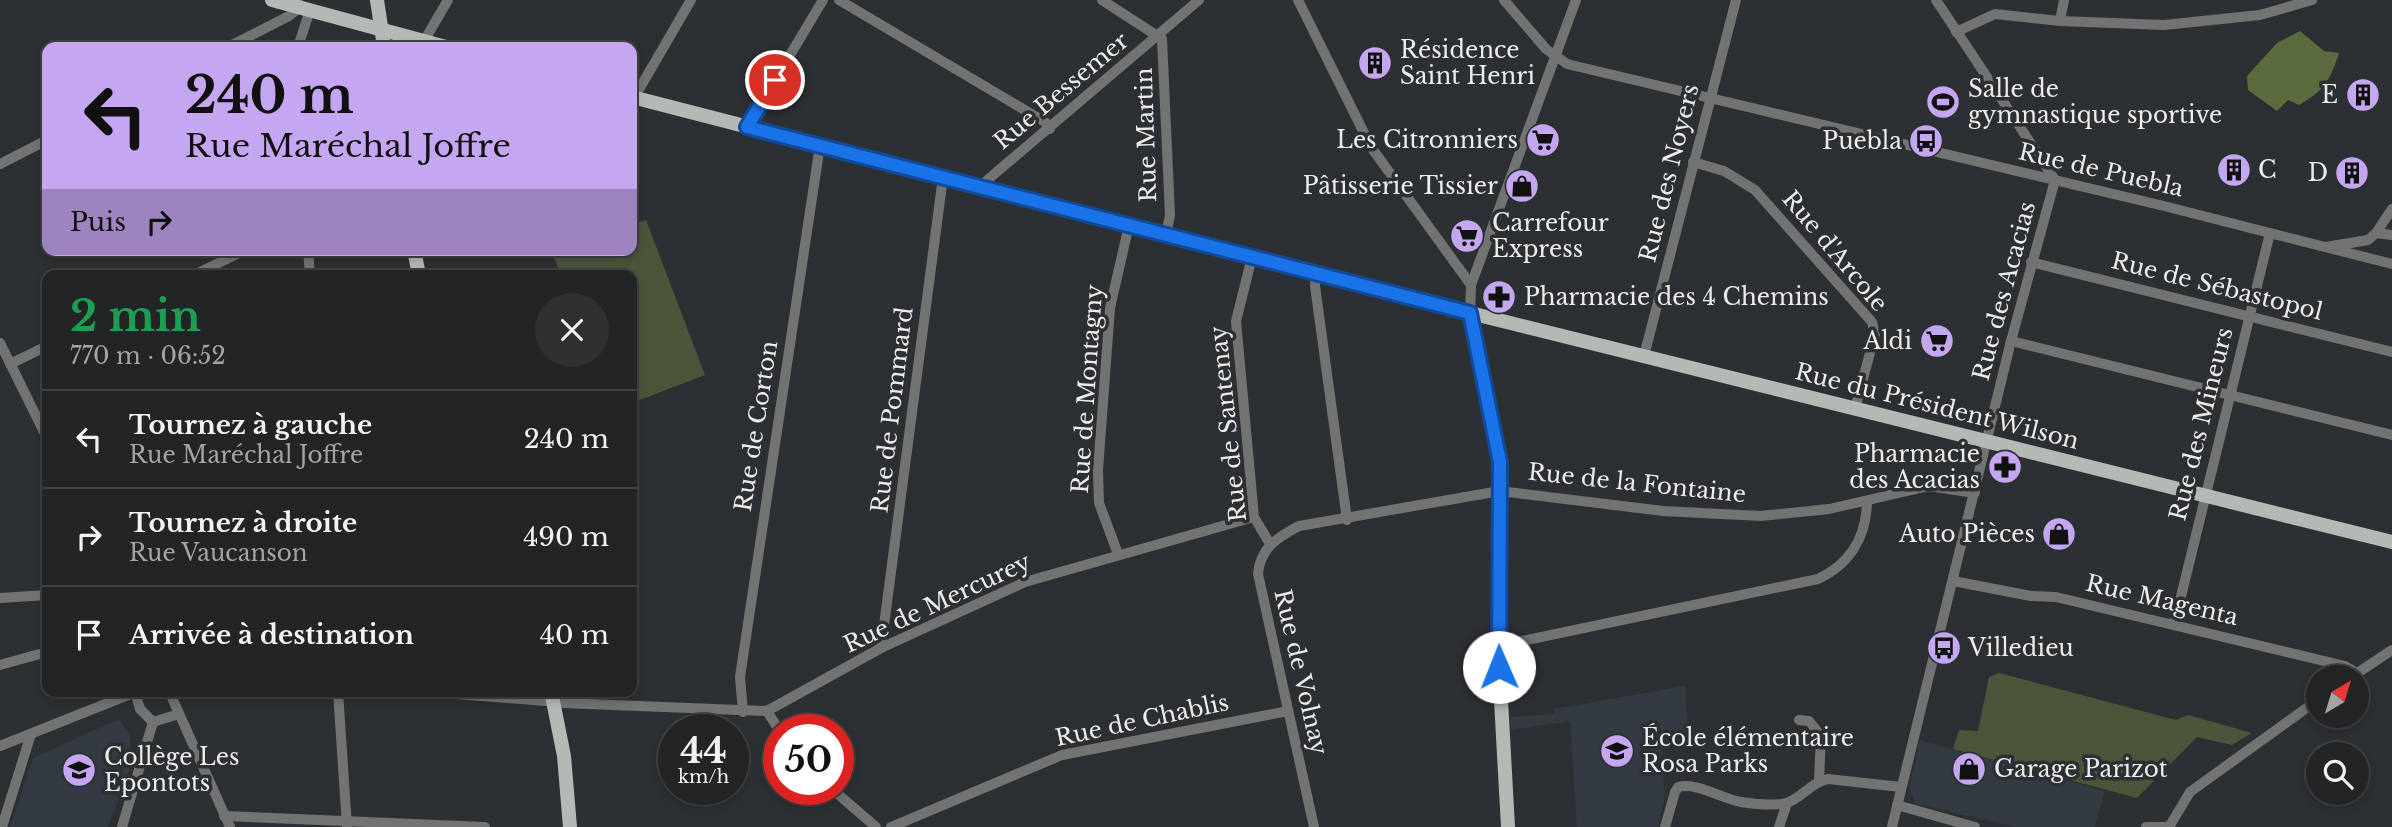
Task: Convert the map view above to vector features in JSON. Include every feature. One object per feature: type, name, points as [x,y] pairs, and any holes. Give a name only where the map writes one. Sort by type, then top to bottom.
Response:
[{"type":"main road","points":[[272,0],[428,42]]},
{"type":"main road","points":[[377,0],[383,42]]},
{"type":"main road","name":"Rue du Président Wilson","points":[[637,98],[1470,313],[2392,542]]},
{"type":"main road","points":[[1470,313],[1499,450],[1498,646],[1508,827]]},
{"type":"main road","points":[[552,697],[564,756],[570,827]]},
{"type":"street","points":[[424,41],[448,0]]},
{"type":"street","points":[[637,90],[691,0]]},
{"type":"street","points":[[747,127],[823,0]]},
{"type":"street","points":[[839,0],[1045,122],[1050,130]]},
{"type":"street","points":[[1102,0],[1158,35]]},
{"type":"street","name":"Rue Bessemer","points":[[983,187],[985,182],[1050,130],[1199,0]]},
{"type":"street","points":[[1298,0],[1371,147],[1471,285]]},
{"type":"street","points":[[1504,0],[1556,58]]},
{"type":"street","points":[[1470,313],[1471,285],[1576,0]]},
{"type":"street","name":"Rue des Noyers","points":[[1644,356],[1736,0]]},
{"type":"street","name":"Rue des Acacias","points":[[1892,827],[2011,341],[2055,180],[1936,0]]},
{"type":"street","points":[[2060,21],[2064,0]]},
{"type":"street","points":[[1956,33],[1995,14],[2060,21],[2164,25],[2260,15],[2312,0]]},
{"type":"street","points":[[238,42],[289,16],[302,6]]},
{"type":"street","points":[[298,42],[302,6]]},
{"type":"street","name":"Rue Martin","points":[[1158,35],[1164,49],[1166,77],[1170,215],[1166,234]]},
{"type":"street","name":"Rue de Puebla","points":[[1556,58],[1567,64],[2055,180],[2392,264]]},
{"type":"street","points":[[0,164],[42,143]]},
{"type":"street","name":"Rue de Corton","points":[[743,712],[740,677],[820,145]]},
{"type":"street","name":"Rue d'Arcole","points":[[1693,162],[1724,171],[1755,190],[1872,322],[1875,334],[1855,409]]},
{"type":"street","name":"Rue de Pommard","points":[[881,649],[943,177]]},
{"type":"street","points":[[2368,258],[2372,237],[2392,209]]},
{"type":"street","name":"Rue de Montagny","points":[[1118,554],[1099,502],[1098,470],[1110,308],[1129,225]]},
{"type":"street","name":"Rue des Mineurs","points":[[2174,625],[2270,233]]},
{"type":"street","points":[[2323,247],[2372,237],[2392,236]]},
{"type":"street","points":[[204,270],[233,256]]},
{"type":"street","name":"Rue de Santenay","points":[[1252,257],[1236,321],[1254,517],[1270,544]]},
{"type":"street","name":"Rue de Sébastopol","points":[[2031,262],[2392,352]]},
{"type":"street","points":[[1316,272],[1315,286],[1347,520]]},
{"type":"street","points":[[2011,341],[2392,435]]},
{"type":"street","points":[[0,344],[42,429]]},
{"type":"street","points":[[10,363],[42,348]]},
{"type":"street","name":"Rue de la Fontaine","points":[[1270,544],[1299,526],[1347,520],[1500,491],[1663,511],[1738,515],[1796,513],[1867,503],[1929,486],[1975,493]]},
{"type":"street","points":[[1498,646],[1818,579],[1841,566],[1850,555],[1863,530],[1867,503]]},
{"type":"street","name":"Rue de Mercurey","points":[[767,712],[881,649],[1025,582],[1254,517]]},
{"type":"street","name":"Rue de Volnay","points":[[1270,544],[1258,563],[1258,574],[1312,826]]},
{"type":"street","name":"Rue Magenta","points":[[1954,581],[2018,594],[2056,597],[2341,665]]},
{"type":"street","points":[[0,598],[42,595]]},
{"type":"street","points":[[2369,665],[2392,650]]},
{"type":"street","points":[[0,665],[42,653]]},
{"type":"street","points":[[0,746],[124,697]]},
{"type":"street","points":[[137,697],[140,709],[153,722]]},
{"type":"street","points":[[172,697],[227,822],[485,827]]},
{"type":"street","points":[[338,697],[346,823]]},
{"type":"street","points":[[521,697],[546,701],[550,697]]},
{"type":"street","points":[[555,697],[563,703],[767,712]]},
{"type":"street","points":[[2146,827],[2168,827],[2190,792],[2306,708]]},
{"type":"street","name":"Rue de Chablis","points":[[891,827],[1062,755],[1288,711]]},
{"type":"street","points":[[153,722],[179,714]]},
{"type":"street","points":[[1799,720],[1809,722],[1821,736],[1819,780]]},
{"type":"street","points":[[122,827],[153,722]]},
{"type":"street","points":[[2,827],[31,734]]},
{"type":"street","points":[[1665,827],[1678,787],[1686,785],[1744,803],[1787,803],[1819,780],[1840,779],[1901,787]]},
{"type":"street","points":[[1779,827],[1787,803]]},
{"type":"street","points":[[851,805],[876,827]]},
{"type":"street","points":[[1897,805],[1975,827]]},
{"type":"shaded area","name":"École élémentaire Rosa Parks","points":[[1685,686],[1689,740],[1661,743],[1665,795],[1658,827],[1577,827],[1570,721],[1511,730],[1510,717],[1554,714],[1553,709]]},
{"type":"shaded area","name":"Collège Les Epontots","points":[[119,719],[130,735],[131,766],[108,827],[10,827],[33,758]]},
{"type":"shaded area","name":"Garage Parizot","points":[[1920,740],[2105,791],[2095,827],[2015,827],[1916,804],[1909,789]]},
{"type":"green space","points":[[2300,31],[2324,51],[2339,53],[2333,70],[2320,90],[2299,105],[2288,100],[2277,111],[2248,90],[2247,76],[2277,43]]},
{"type":"green space","points":[[646,220],[705,375],[637,401],[637,270],[559,270],[553,256],[637,256],[637,223]]},
{"type":"green space","points":[[1999,673],[2176,720],[2188,715],[2252,733],[2232,745],[2197,737],[2137,798],[1953,749],[1959,730],[1978,731],[1989,677]]},
{"type":"place","name":"Résidence Saint Henri","points":[[1375,63]]},
{"type":"place","name":"E","points":[[2363,95]]},
{"type":"place","name":"Salle de gymnastique sportive","points":[[1943,102]]},
{"type":"place","name":"Les Citronniers","points":[[1543,140]]},
{"type":"place","name":"Puebla","points":[[1926,141]]},
{"type":"place","name":"C","points":[[2234,170]]},
{"type":"place","name":"D","points":[[2352,173]]},
{"type":"place","name":"Pâtisserie Tissier","points":[[1522,186]]},
{"type":"place","name":"Carrefour Express","points":[[1467,236]]},
{"type":"place","name":"Pharmacie des 4 Chemins","points":[[1499,297]]},
{"type":"place","name":"Aldi","points":[[1937,341]]},
{"type":"place","name":"Pharmacie des Acacias","points":[[2005,467]]},
{"type":"place","name":"Auto Pièces","points":[[2059,534]]},
{"type":"place","name":"Villedieu","points":[[1944,648]]},
{"type":"place","name":"École élémentaire Rosa Parks","points":[[1617,751]]},
{"type":"place","name":"Garage Parizot","points":[[1969,769]]},
{"type":"place","name":"Collège Les Epontots","points":[[79,770]]},
{"type":"route","points":[[775,80],[747,127],[1470,313],[1500,462],[1499,667]]}]
